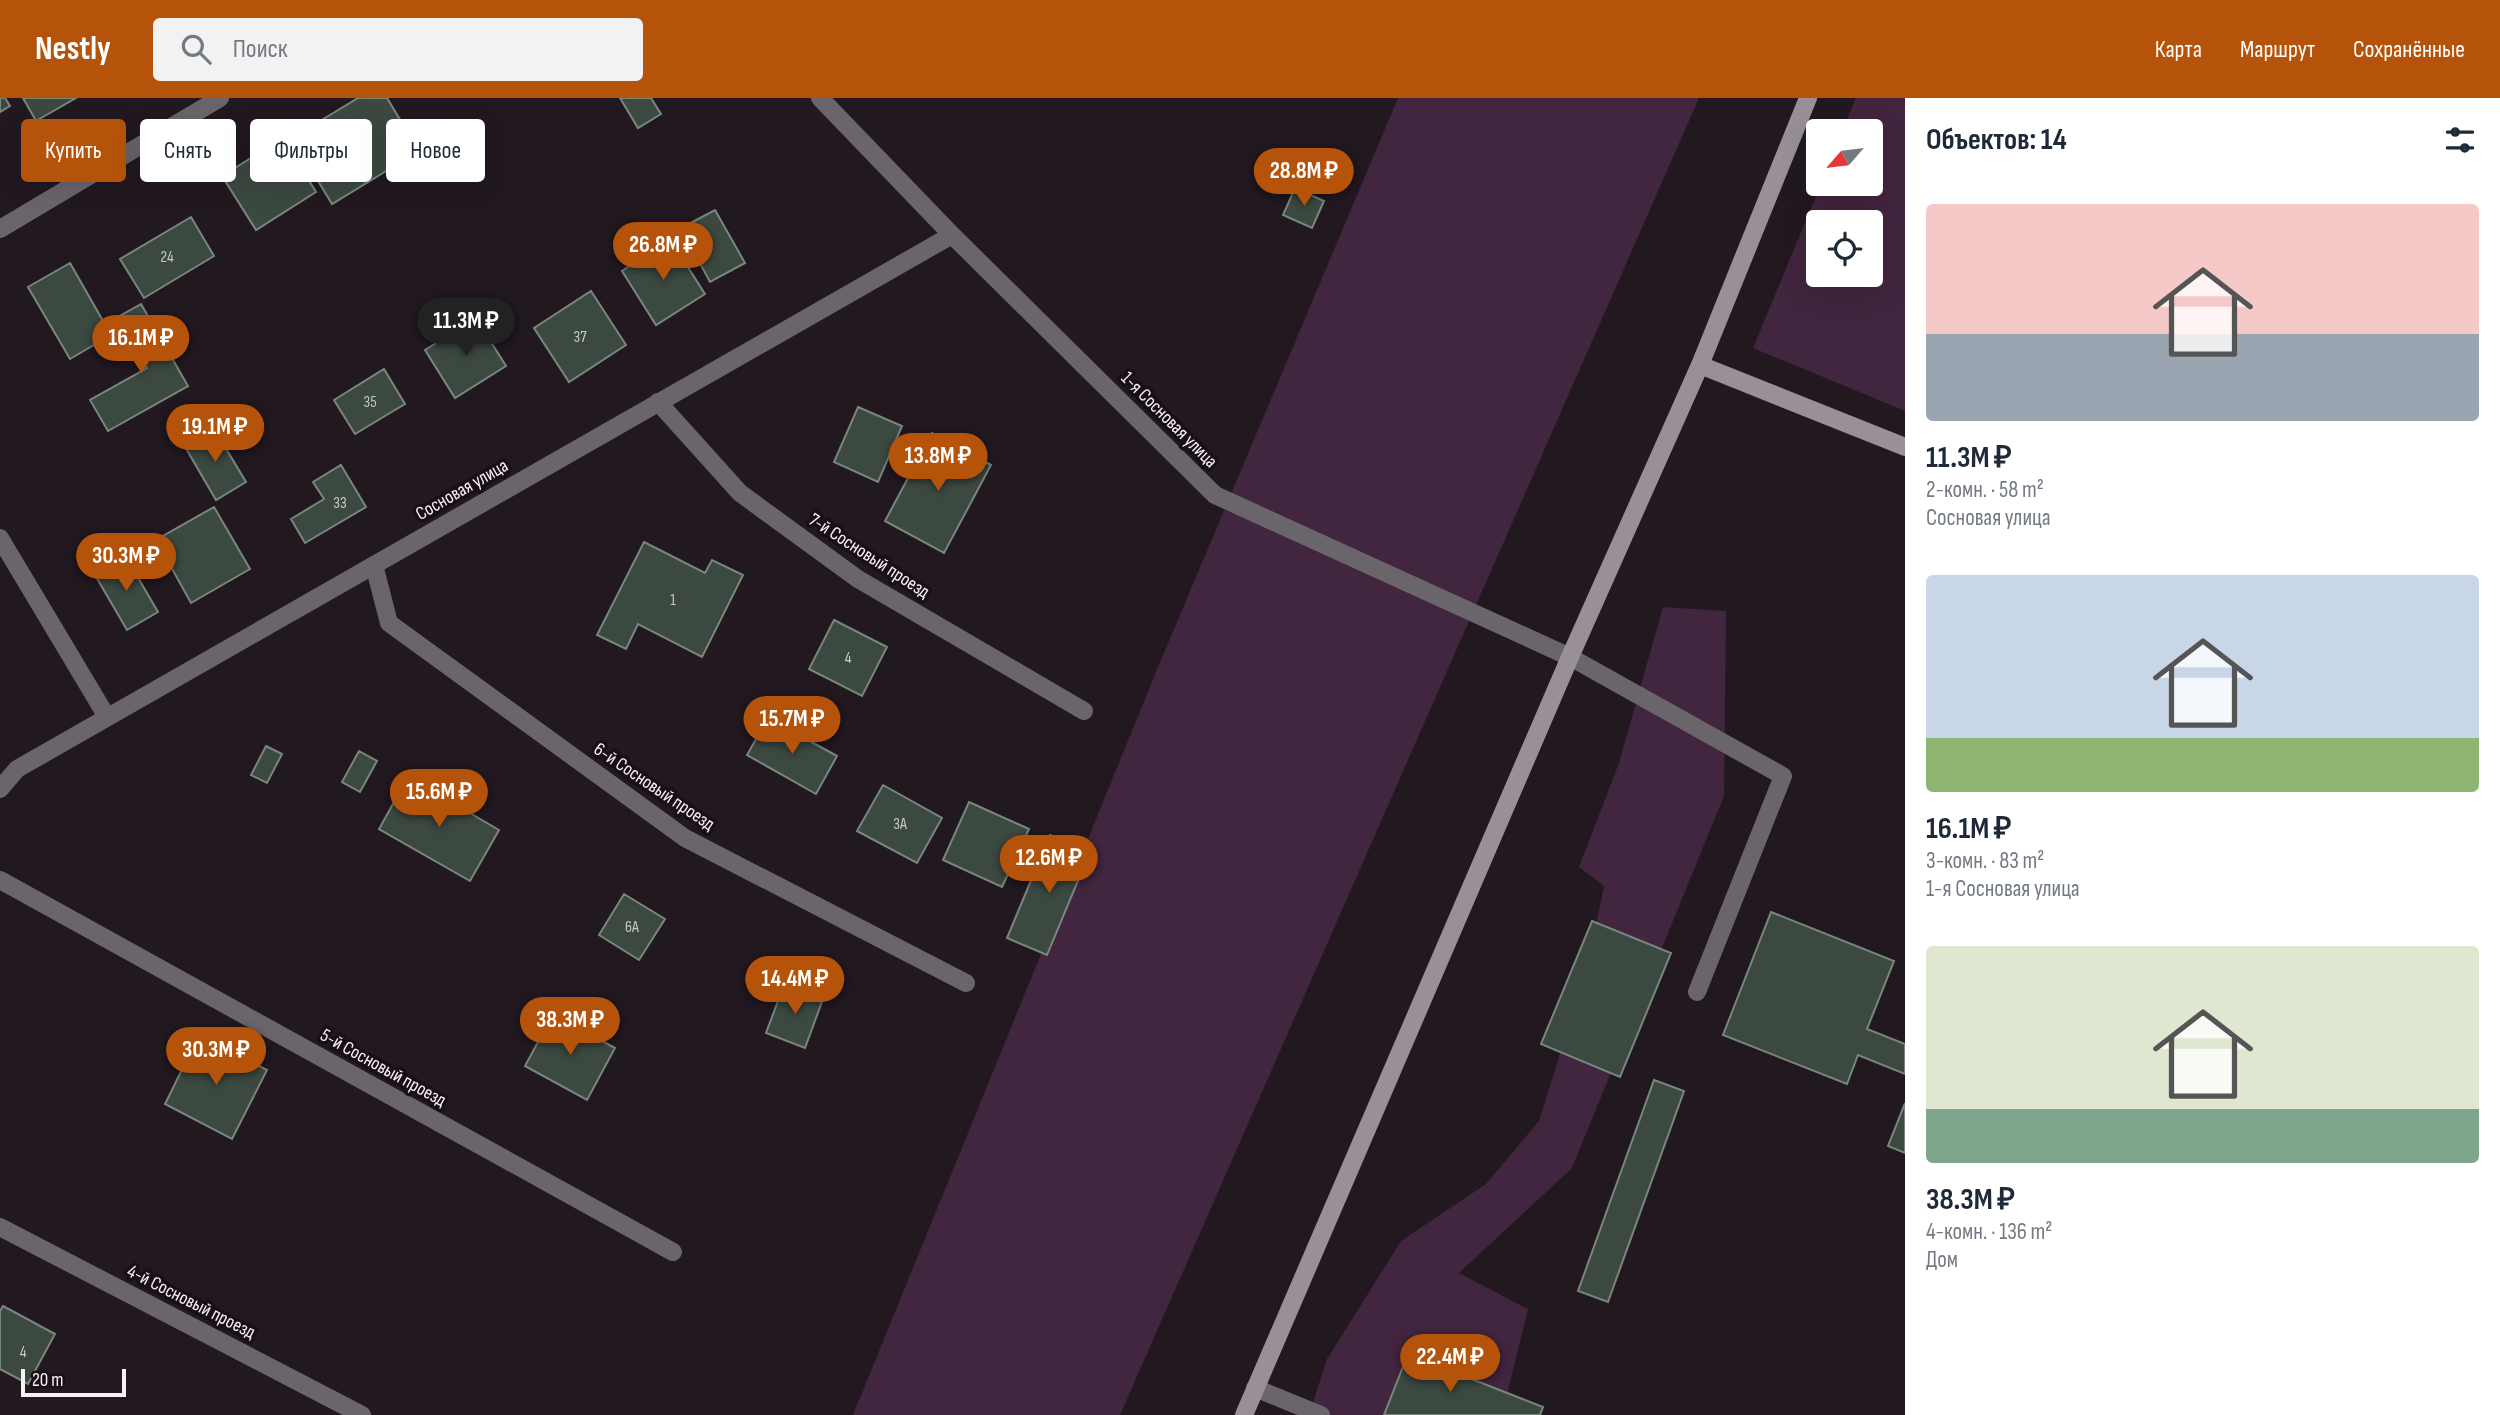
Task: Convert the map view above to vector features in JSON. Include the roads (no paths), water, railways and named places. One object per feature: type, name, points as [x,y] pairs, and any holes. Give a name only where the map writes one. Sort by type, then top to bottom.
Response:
[{"type":"street","points":[[0,229],[220,98]]},
{"type":"street","name":"1-я Сосновая улица","points":[[820,98],[952,235],[1215,495],[1570,657],[1783,776],[1697,992]]},
{"type":"street","points":[[1244,1415],[1570,657],[1700,365],[1808,98]]},
{"type":"street","name":"Сосновая улица","points":[[0,789],[17,769],[952,235]]},
{"type":"street","points":[[1700,365],[1905,447]]},
{"type":"street","name":"7-й Сосновый проезд","points":[[658,402],[740,493],[858,579],[1084,711]]},
{"type":"street","points":[[0,538],[107,717]]},
{"type":"street","name":"6-й Сосновый проезд","points":[[374,565],[389,623],[685,838],[966,983]]},
{"type":"street","name":"5-й Сосновый проезд","points":[[0,880],[673,1252]]},
{"type":"street","name":"4-й Сосновый проезд","points":[[0,1227],[362,1415]]},
{"type":"street","points":[[1255,1388],[1321,1415]]}]
